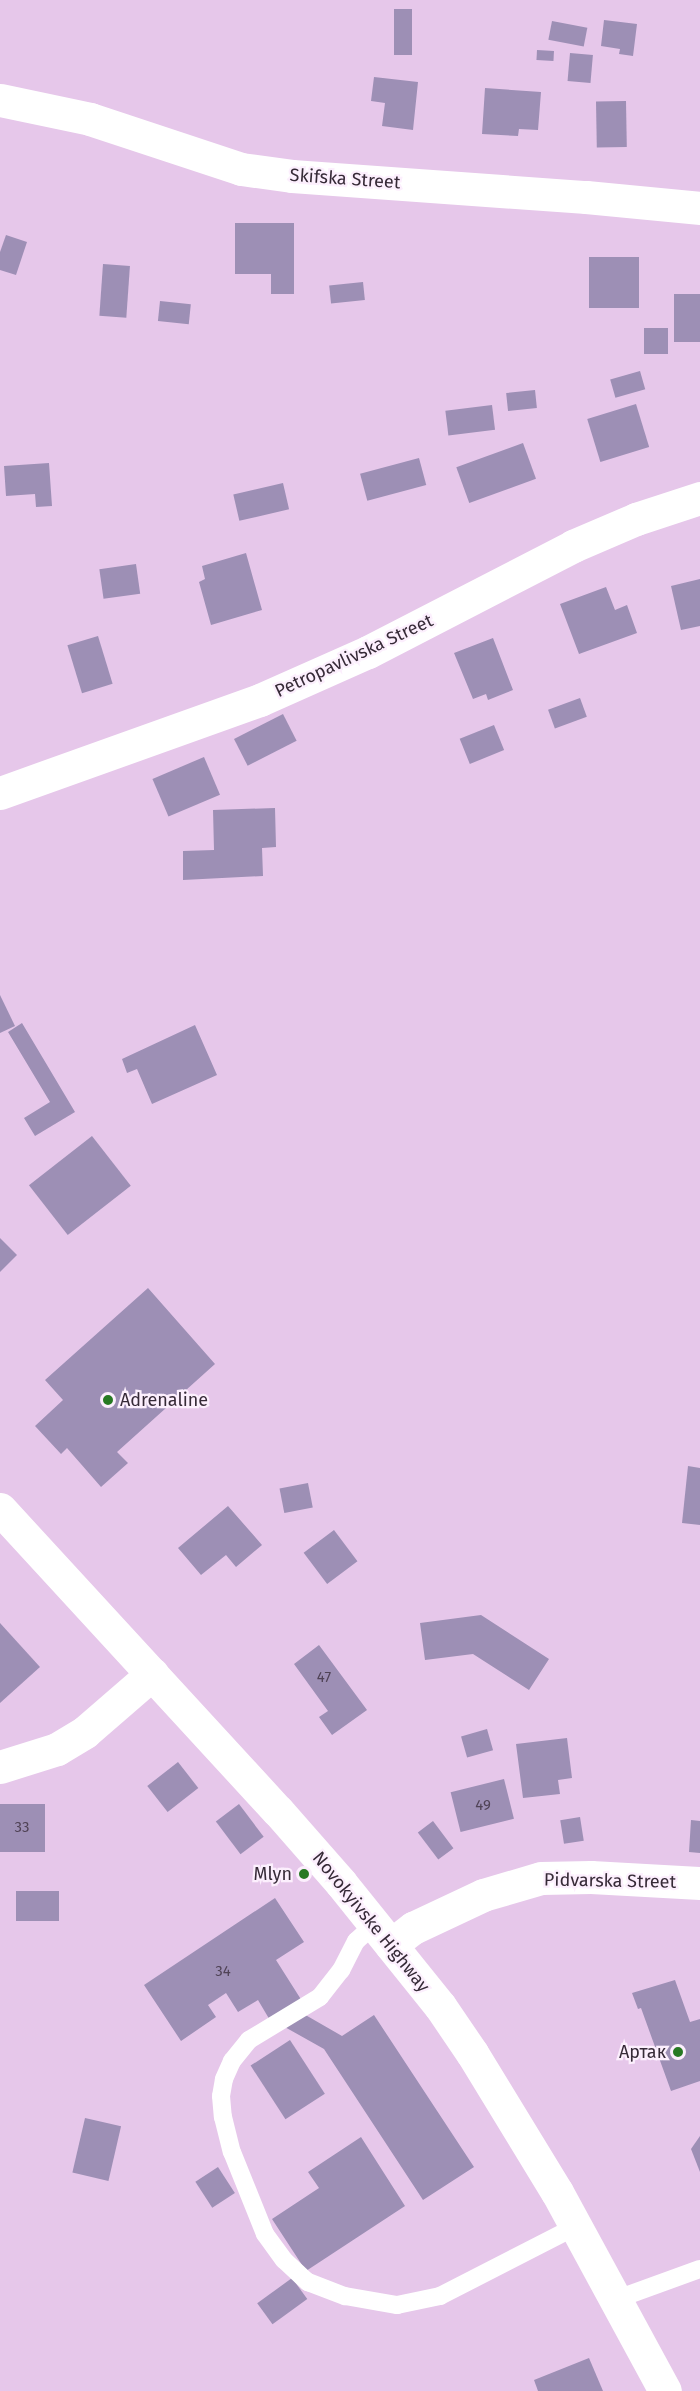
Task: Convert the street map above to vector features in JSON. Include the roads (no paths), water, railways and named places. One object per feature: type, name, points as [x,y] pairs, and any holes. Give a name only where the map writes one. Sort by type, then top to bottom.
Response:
[{"type":"street","name":"Skifska Street","points":[[0,100],[90,119],[241,169],[291,176],[586,196],[700,208]]},
{"type":"street","name":"Petropavlivska Street","points":[[0,793],[260,700],[368,652],[573,546],[636,519],[700,498]]},
{"type":"street","name":"Novokyivske Highway","points":[[0,1509],[285,1819],[440,2006],[472,2053],[577,2226],[665,2391]]},
{"type":"street","points":[[0,1767],[57,1749],[85,1732],[152,1674]]},
{"type":"street","name":"Pidvarska Street","points":[[382,1935],[413,1928],[483,1895],[541,1878],[591,1877],[700,1883]]},
{"type":"lane","points":[[382,1935],[356,1941],[341,1970],[320,1997],[249,2040],[232,2061],[224,2079],[221,2096],[223,2117],[232,2152],[265,2234],[284,2260],[308,2283],[345,2296],[397,2305],[440,2296],[577,2226]]},
{"type":"lane","points":[[617,2299],[700,2270]]},
{"type":"place","name":"Adrenaline","points":[[108,1400]]},
{"type":"place","name":"Mlyn","points":[[304,1874]]},
{"type":"place","name":"Артак","points":[[678,2052]]}]
